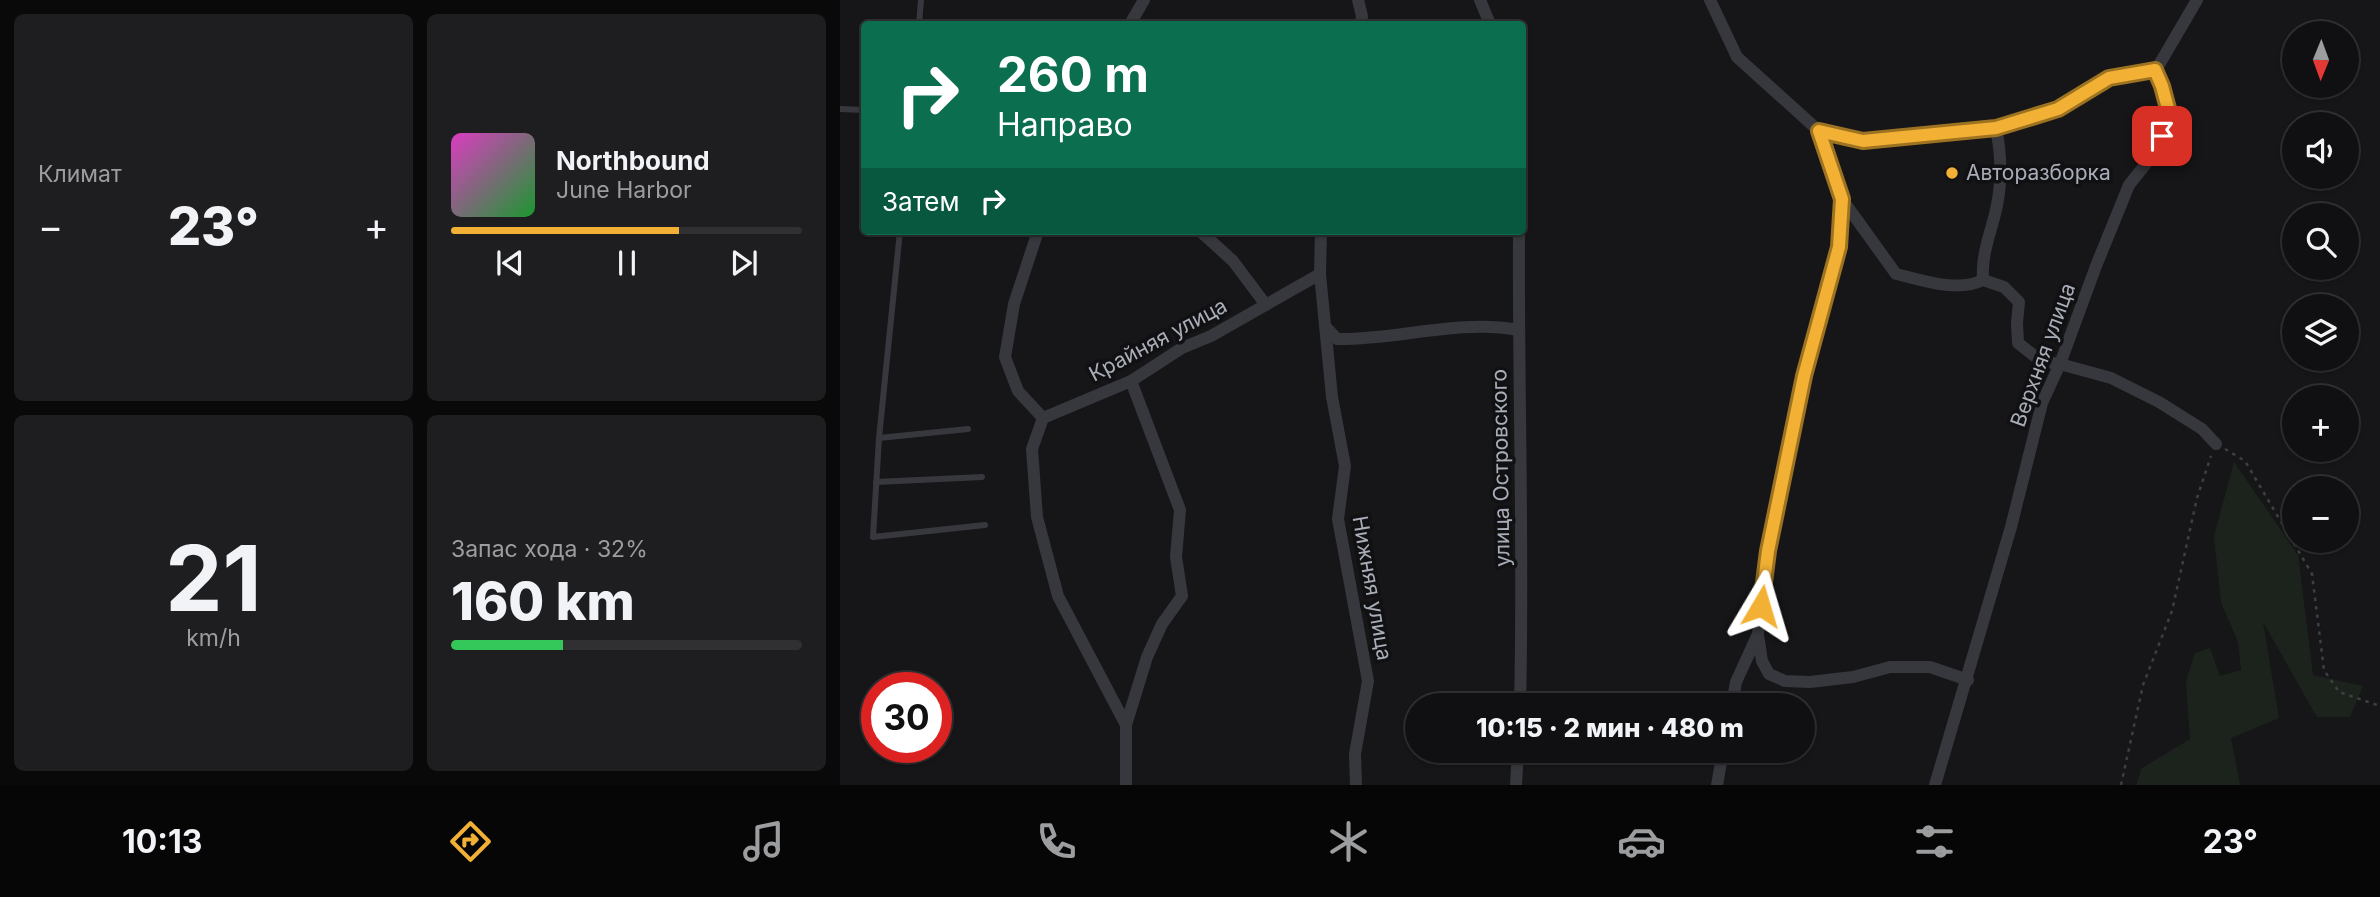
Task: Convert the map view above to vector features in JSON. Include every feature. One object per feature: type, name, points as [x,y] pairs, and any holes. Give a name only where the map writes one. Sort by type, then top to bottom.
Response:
[{"type":"street","points":[[1132,21],[1144,0]]},
{"type":"street","points":[[1358,0],[1361,21]]},
{"type":"street","points":[[1480,0],[1489,21]]},
{"type":"street","points":[[1710,0],[1737,57],[1819,131],[1842,199],[1896,274],[1951,286],[1971,286],[1983,280],[2004,287],[2019,302],[2018,343],[2041,361],[2111,378],[2159,402],[2202,429],[2216,443]]},
{"type":"street","points":[[1819,131],[1863,141],[1996,128],[2058,109],[2109,78],[2155,70],[2197,0]]},
{"type":"street","name":"Верхняя улица","points":[[1935,785],[2011,527],[2042,403],[2060,364],[2129,185],[2153,155],[2170,116],[2155,70]]},
{"type":"street","points":[[1983,280],[1984,246],[1997,206],[2000,180],[1996,128]]},
{"type":"street","points":[[1842,199],[1839,247],[1804,376],[1768,551],[1758,634],[1762,661],[1769,674],[1784,681],[1810,682],[1853,677],[1890,667],[1930,667],[1968,680]]},
{"type":"street","points":[[1037,235],[1014,304],[1005,357],[1018,391],[1043,418],[1032,449],[1037,517],[1058,596],[1126,726]]},
{"type":"street","points":[[1204,235],[1233,261],[1266,305]]},
{"type":"street","name":"Нижняя улица","points":[[1321,235],[1320,274],[1332,397],[1345,466],[1338,519],[1368,681],[1355,754],[1356,785]]},
{"type":"street","name":"улица Островского","points":[[1519,235],[1522,503],[1520,693]]},
{"type":"street","name":"Крайняя улица","points":[[1043,418],[1131,381],[1182,348],[1211,335],[1320,274]]},
{"type":"street","points":[[1325,326],[1338,340],[1364,340],[1443,329],[1518,330]]},
{"type":"street","points":[[1126,785],[1126,726],[1152,646],[1162,624],[1182,596],[1176,557],[1180,510],[1131,381]]},
{"type":"street","points":[[1734,693],[1736,682],[1758,634]]},
{"type":"street","points":[[1516,785],[1517,763]]},
{"type":"street","points":[[1717,785],[1721,763]]},
{"type":"lane","points":[[919,21],[920,0]]},
{"type":"lane","points":[[840,109],[861,110]]},
{"type":"lane","points":[[900,235],[879,438],[873,537],[985,525]]},
{"type":"lane","points":[[879,438],[968,429]]},
{"type":"lane","points":[[876,482],[982,477]]},
{"type":"path","points":[[2121,785],[2143,685],[2172,611],[2197,498],[2216,443],[2245,461],[2312,574],[2323,670],[2339,692],[2380,706]]},
{"type":"shaded area","points":[[2234,462],[2282,532],[2282,553],[2298,555],[2313,675],[2363,686],[2350,717],[2317,717],[2263,622],[2279,718],[2231,738],[2240,785],[2136,785],[2142,768],[2190,739],[2186,681],[2195,653],[2210,648],[2220,676],[2241,670],[2238,642],[2221,602],[2214,536]]},
{"type":"place","name":"Авторазборка","points":[[1952,173]]},
{"type":"route","points":[[1761,606],[1768,551],[1804,376],[1839,247],[1842,199],[1819,131],[1863,141],[1996,128],[2058,109],[2109,78],[2155,70],[2170,116],[2162,136]]}]
